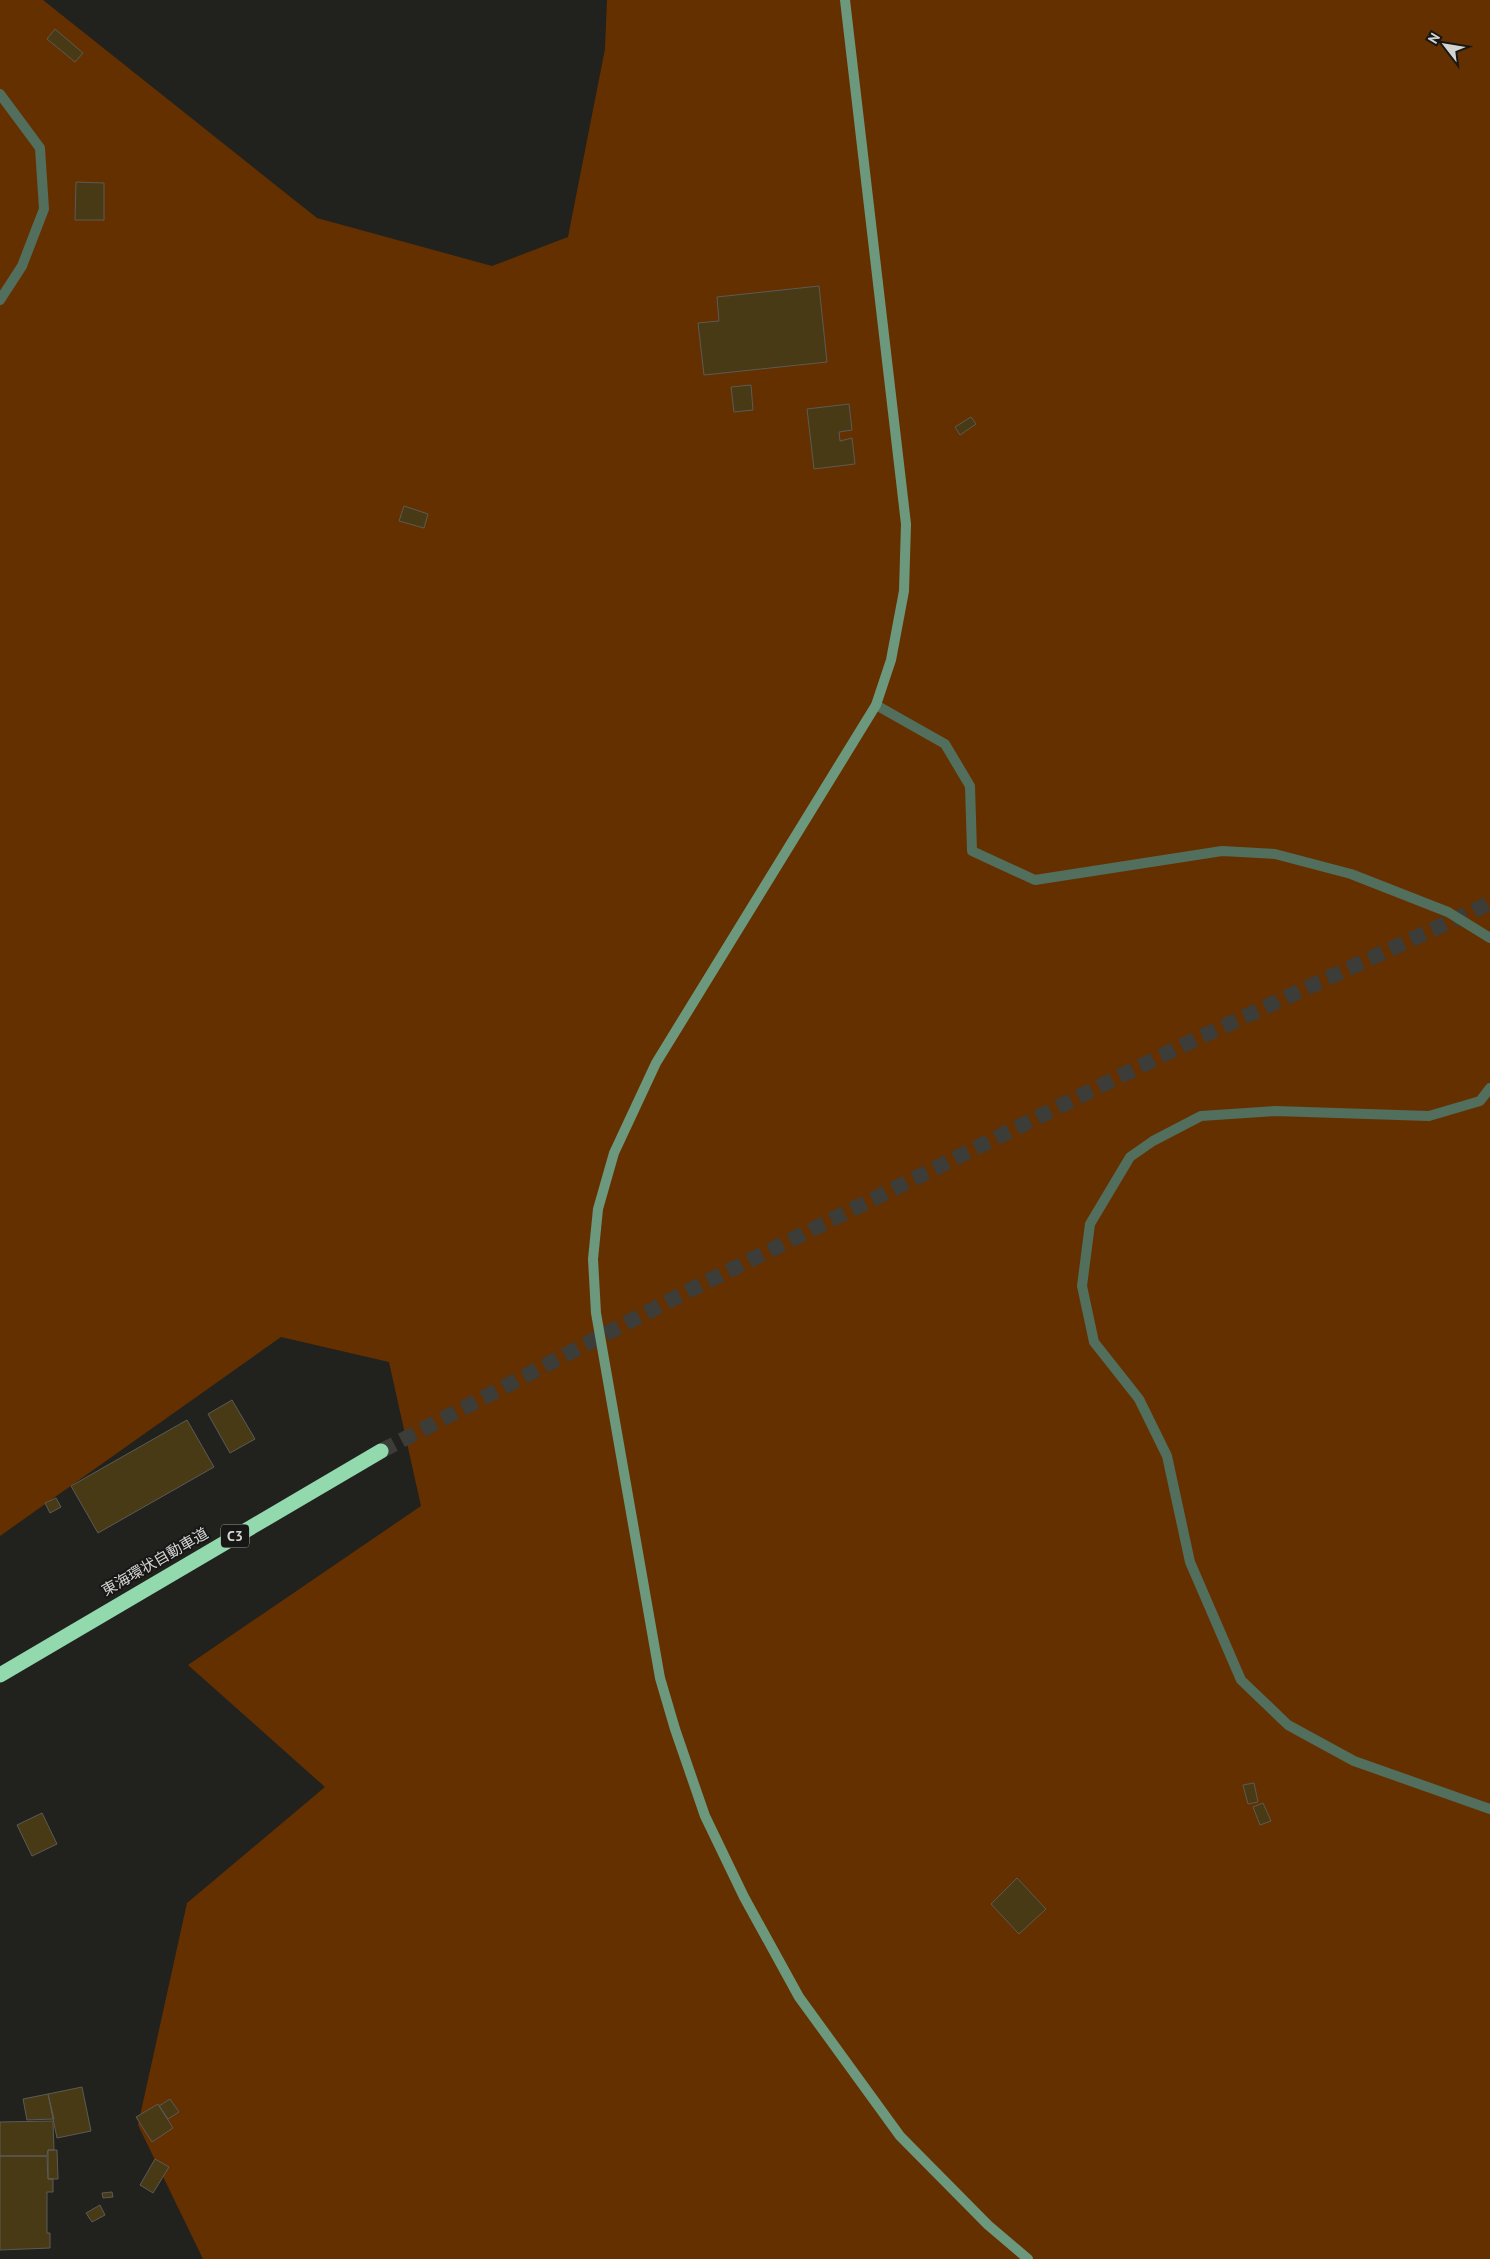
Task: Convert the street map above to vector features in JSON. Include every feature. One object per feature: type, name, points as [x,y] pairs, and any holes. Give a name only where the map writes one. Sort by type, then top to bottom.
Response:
[{"type":"highway","name":"東海環状自動車道","points":[[0,1675],[382,1451]]},
{"type":"street","points":[[846,0],[906,524],[904,591],[892,660],[876,705],[656,1063],[614,1153],[598,1209],[593,1259],[596,1313],[660,1678],[675,1729],[705,1816],[744,1897],[799,1997],[900,2136],[988,2225],[1028,2259]]},
{"type":"street","points":[[0,94],[40,148],[44,209],[22,266],[0,300]]},
{"type":"street","points":[[876,705],[946,744],[970,786],[972,851],[1035,880],[1222,852],[1276,854],[1351,874],[1448,912],[1490,938]]},
{"type":"street","points":[[1490,1088],[1480,1102],[1430,1116],[1275,1111],[1201,1116],[1153,1141],[1130,1157],[1090,1224],[1082,1286],[1094,1342],[1139,1398],[1167,1456],[1190,1562],[1241,1680],[1288,1725],[1354,1761],[1490,1809]]},
{"type":"shaded area","points":[[0,0],[43,0],[317,218],[492,266],[568,237],[605,49],[607,0],[1490,0],[1490,2259],[203,2259],[138,2125],[187,1903],[325,1787],[188,1665],[421,1506],[389,1362],[281,1337],[0,1536]]},
{"type":"building","points":[[55,29],[83,53],[75,62],[47,39]]},
{"type":"building","points":[[76,182],[104,183],[104,220],[75,220]]},
{"type":"building","points":[[819,286],[827,362],[704,375],[698,323],[719,321],[717,297]]},
{"type":"building","points":[[751,385],[753,410],[734,412],[731,387]]},
{"type":"building","points":[[849,404],[852,430],[839,432],[840,441],[852,438],[855,464],[814,469],[807,409]]},
{"type":"building","points":[[971,417],[976,424],[960,435],[955,427]]},
{"type":"building","points":[[404,506],[428,514],[424,528],[399,521]]},
{"type":"building","points":[[232,1400],[255,1439],[230,1453],[208,1414]]},
{"type":"building","points":[[187,1420],[214,1467],[98,1533],[71,1486]]},
{"type":"building","points":[[56,1498],[61,1507],[50,1513],[45,1503]]},
{"type":"building","points":[[1254,1783],[1258,1802],[1248,1804],[1243,1785]]},
{"type":"building","points":[[1263,1803],[1271,1821],[1260,1825],[1253,1807]]},
{"type":"building","points":[[42,1813],[57,1844],[32,1856],[17,1825]]},
{"type":"building","points":[[1017,1878],[1046,1909],[1019,1934],[991,1904]]},
{"type":"building","points":[[82,2087],[91,2131],[57,2138],[48,2094]]},
{"type":"building","points":[[48,2094],[54,2119],[27,2120],[23,2099]]},
{"type":"building","points":[[170,2099],[179,2112],[168,2119],[159,2106]]},
{"type":"building","points":[[158,2104],[173,2128],[152,2142],[136,2117]]},
{"type":"building","points":[[53,2121],[54,2150],[48,2150],[47,2156],[0,2156],[0,2122]]},
{"type":"building","points":[[48,2150],[57,2150],[58,2179],[48,2179]]},
{"type":"building","points":[[0,2156],[47,2156],[48,2179],[53,2179],[53,2192],[47,2192],[47,2233],[50,2233],[50,2248],[0,2250]]},
{"type":"building","points":[[155,2159],[169,2167],[153,2193],[140,2185]]},
{"type":"building","points":[[112,2192],[113,2197],[103,2198],[102,2193]]},
{"type":"building","points":[[100,2205],[105,2215],[92,2222],[86,2213]]},
{"type":"tunnel","points":[[381,1451],[688,1291],[1179,1047],[1490,903]]}]
